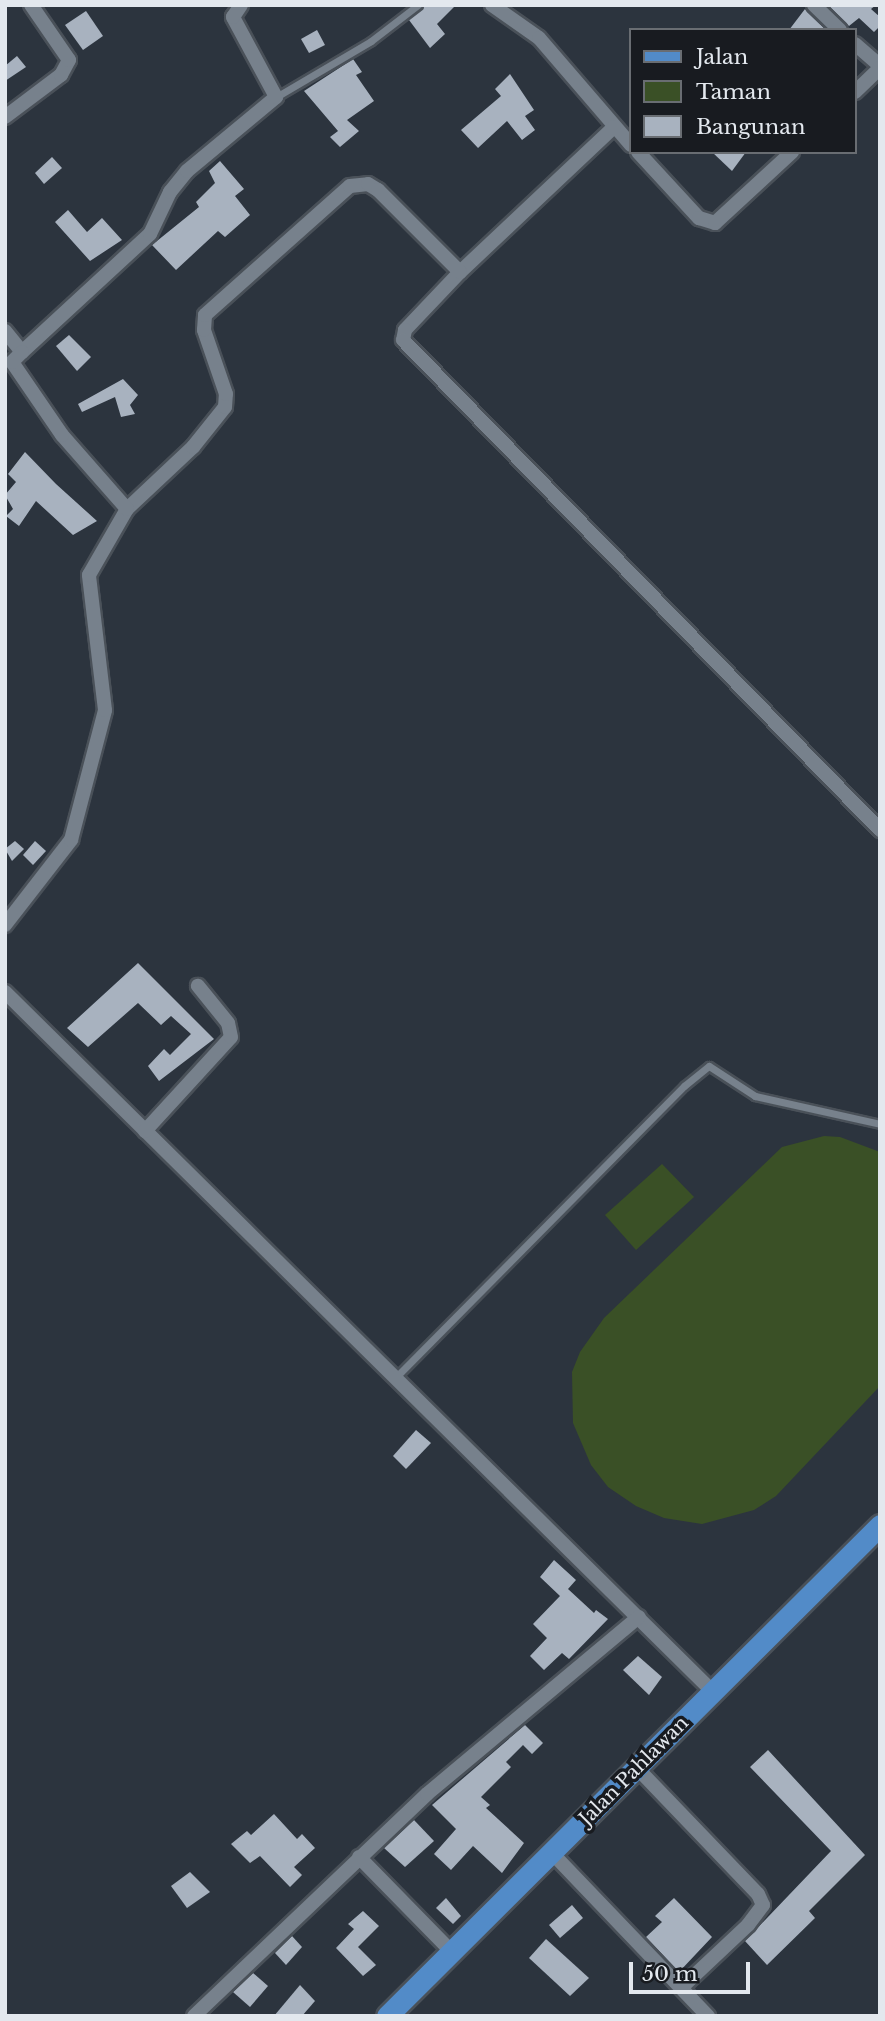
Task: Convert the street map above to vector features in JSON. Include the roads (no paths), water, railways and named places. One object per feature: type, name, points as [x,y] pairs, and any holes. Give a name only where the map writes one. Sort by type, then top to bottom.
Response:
[{"type":"main road","name":"Jalan Pahlawan","points":[[387,2016],[638,1769],[712,1691],[880,1525]]},
{"type":"street","points":[[5,117],[61,75],[69,60],[31,5]]},
{"type":"street","points":[[13,361],[150,234],[170,192],[187,171],[276,97],[233,17],[241,5]]},
{"type":"street","points":[[492,5],[539,38],[630,144]]},
{"type":"street","points":[[814,5],[838,28]]},
{"type":"street","points":[[857,46],[880,67],[857,90]]},
{"type":"street","points":[[614,127],[460,272],[405,330],[403,340],[414,356],[880,830]]},
{"type":"street","points":[[640,154],[699,218],[715,223],[790,154]]},
{"type":"street","points":[[5,925],[71,840],[105,710],[89,575],[127,509],[193,447],[225,407],[226,394],[204,330],[205,315],[349,186],[368,184],[378,190],[460,272]]},
{"type":"street","points":[[5,331],[13,361],[62,435],[127,509]]},
{"type":"street","points":[[145,1131],[231,1037],[228,1023],[198,986]]},
{"type":"street","points":[[5,992],[712,1691]]},
{"type":"street","points":[[194,2016],[359,1857],[447,1777],[639,1617]]},
{"type":"street","points":[[638,1769],[758,1894],[763,1905],[748,1925],[682,1987]]},
{"type":"street","points":[[552,1853],[708,2016]]},
{"type":"street","points":[[359,1857],[452,1952]]},
{"type":"lane","points":[[276,97],[371,41],[418,5]]},
{"type":"lane","points":[[396,1378],[709,1066],[755,1096],[880,1124]]}]
